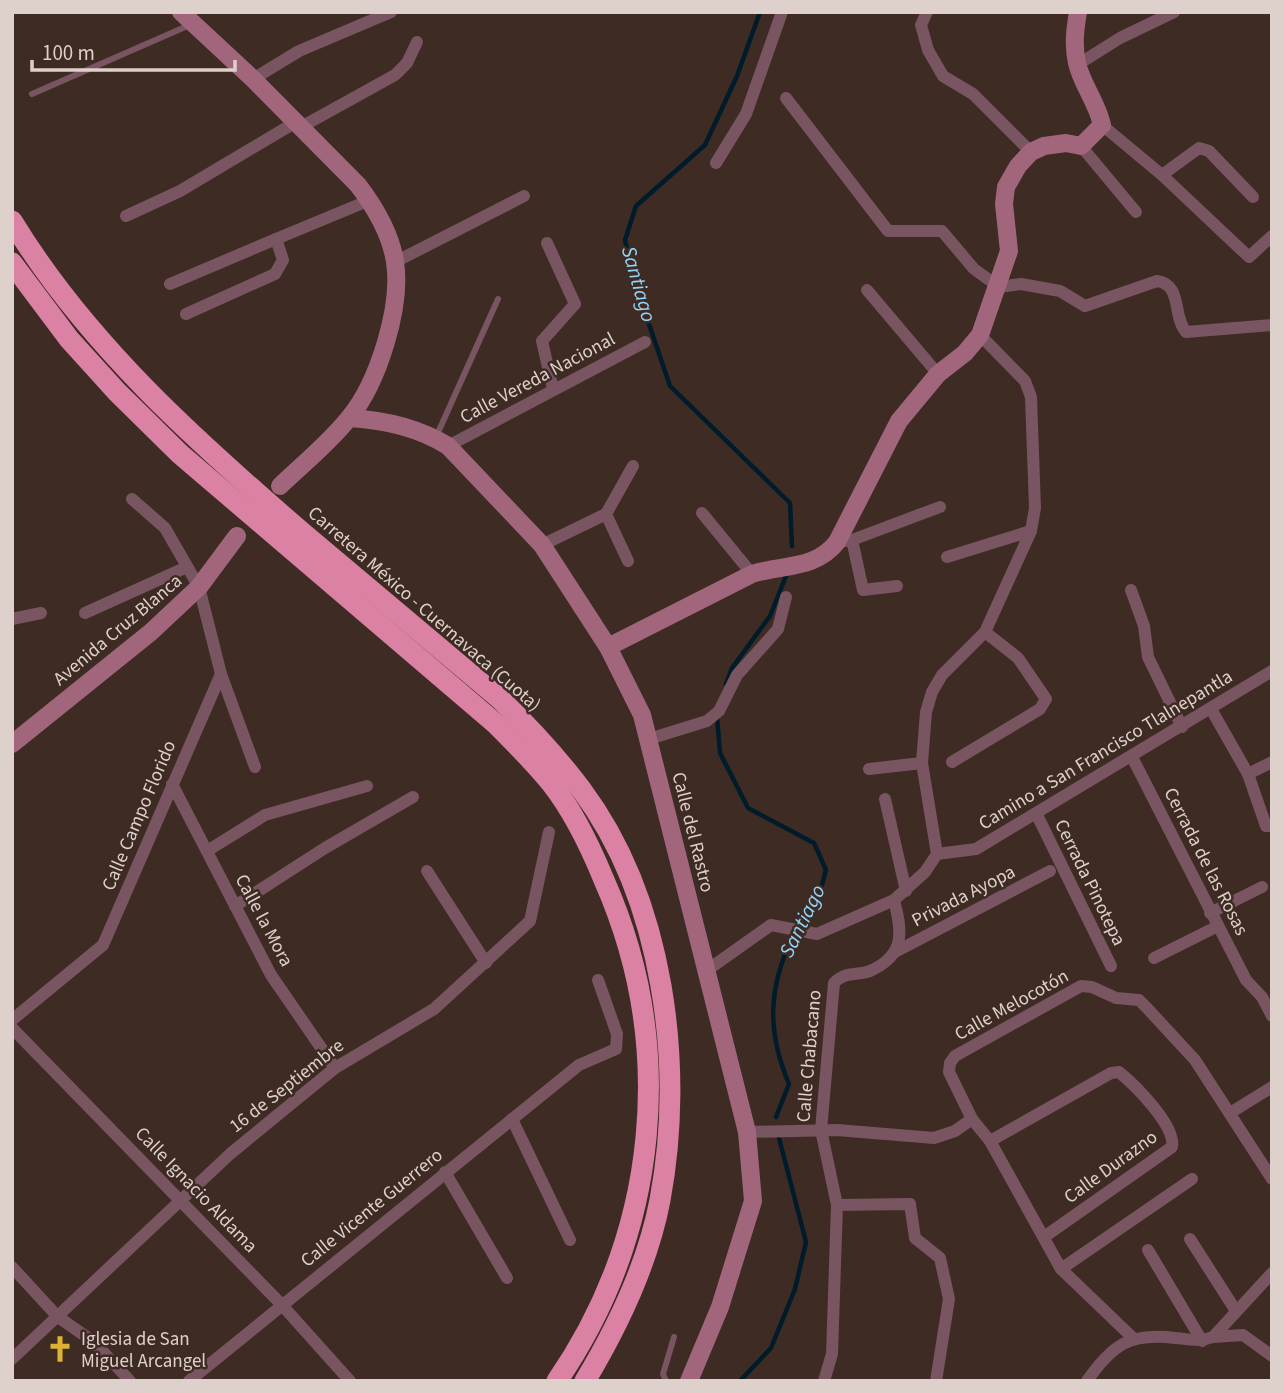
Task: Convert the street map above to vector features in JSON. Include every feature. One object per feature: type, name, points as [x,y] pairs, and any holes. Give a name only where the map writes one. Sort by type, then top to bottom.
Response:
[{"type":"highway","name":"Carretera México - Cuernavaca (Cuota)","points":[[12,221],[75,307],[157,401],[255,491],[499,698],[529,727],[581,789],[609,836],[634,890],[659,970],[670,1093],[660,1202],[646,1249],[615,1327],[585,1381]]},
{"type":"highway","points":[[12,264],[69,339],[117,392],[180,454],[496,724],[526,754],[552,784],[587,840],[633,955],[644,1009],[649,1083],[648,1123],[635,1209],[618,1261],[604,1299],[580,1347],[557,1381]]},
{"type":"main road","points":[[608,647],[752,574],[811,562],[827,555],[845,541],[899,421],[938,374],[965,353],[980,335],[999,287],[1009,251],[1004,212],[1006,187],[1031,152],[1044,146],[1066,143],[1081,146],[1101,125],[1098,109],[1077,65],[1074,41],[1078,12]]},
{"type":"main road","points":[[187,18],[253,79],[370,200],[395,262],[392,308],[384,357],[350,418],[280,486]]},
{"type":"main road","name":"Calle del Rastro","points":[[350,418],[381,420],[442,442],[542,545],[608,647],[642,715],[747,1132],[753,1201],[720,1307],[689,1381]]},
{"type":"main road","name":"Avenida Cruz Blanca","points":[[12,744],[151,632],[199,587],[237,536]]},
{"type":"street","points":[[253,79],[299,51],[391,12]]},
{"type":"street","points":[[716,163],[746,114],[782,12]]},
{"type":"street","points":[[927,12],[921,26],[928,50],[943,76],[973,94],[1031,152]]},
{"type":"street","points":[[1077,65],[1120,38],[1174,12]]},
{"type":"street","points":[[126,216],[180,191],[396,75],[407,63],[417,42]]},
{"type":"street","points":[[786,98],[888,231],[942,231],[974,269],[999,287],[1021,284],[1060,291],[1085,306],[1100,304],[1157,281],[1168,285],[1174,292],[1182,327],[1186,332],[1272,325]]},
{"type":"street","points":[[1101,125],[1162,176],[1249,257],[1272,236]]},
{"type":"street","points":[[1081,146],[1136,212]]},
{"type":"street","points":[[1162,176],[1199,148],[1209,151],[1253,197]]},
{"type":"street","points":[[395,262],[524,196]]},
{"type":"street","points":[[170,284],[370,200]]},
{"type":"street","points":[[186,314],[275,275],[283,260],[276,239]]},
{"type":"street","points":[[547,243],[575,304],[542,341],[553,389]]},
{"type":"street","points":[[867,289],[938,374]]},
{"type":"street","points":[[706,971],[771,925],[817,934],[894,900],[906,891],[937,854],[922,762],[926,712],[932,692],[942,675],[985,632],[1031,531],[1035,508],[1031,397],[1025,381],[980,335]]},
{"type":"street","name":"Calle Vereda Nacional","points":[[442,442],[645,342]]},
{"type":"street","points":[[542,545],[606,514],[633,466]]},
{"type":"street","points":[[132,499],[165,528],[199,587],[220,674],[255,767]]},
{"type":"street","points":[[897,586],[863,590],[845,541],[940,507]]},
{"type":"street","points":[[702,513],[752,574]]},
{"type":"street","points":[[606,514],[628,561]]},
{"type":"street","points":[[947,557],[1031,531]]},
{"type":"street","points":[[85,613],[187,567]]},
{"type":"street","points":[[1131,590],[1144,626],[1148,657],[1182,727]]},
{"type":"street","points":[[649,739],[707,721],[719,711],[737,675],[778,629],[786,597]]},
{"type":"street","points":[[12,619],[41,613]]},
{"type":"street","points":[[952,762],[1040,709],[1046,699],[1018,658],[985,632]]},
{"type":"street","name":"Camino a San Francisco Tlalnepantla","points":[[937,854],[976,849],[1037,815],[1272,671]]},
{"type":"street","name":"Calle Campo Florido","points":[[12,1020],[103,945],[220,674]]},
{"type":"street","points":[[1210,709],[1248,774],[1266,826],[1272,827]]},
{"type":"street","name":"Cerrada de las Rosas","points":[[1132,757],[1246,980],[1262,997],[1272,1016]]},
{"type":"street","points":[[869,769],[922,762]]},
{"type":"street","points":[[1248,774],[1272,762]]},
{"type":"street","name":"Calle la Mora","points":[[172,784],[271,975],[335,1068]]},
{"type":"street","points":[[207,851],[265,815],[367,786]]},
{"type":"street","points":[[235,906],[325,848],[414,797]]},
{"type":"street","points":[[885,799],[906,891]]},
{"type":"street","name":"Cerrada Pinotepa","points":[[1037,815],[1111,967]]},
{"type":"street","name":"16 de Septiembre","points":[[12,1359],[230,1154],[335,1068],[434,1009],[530,921],[549,832]]},
{"type":"street","points":[[427,871],[486,963]]},
{"type":"street","name":"Privada Ayopa","points":[[895,952],[1050,871]]},
{"type":"street","points":[[1210,913],[1262,887]]},
{"type":"street","points":[[894,900],[901,928],[895,952]]},
{"type":"street","points":[[1154,958],[1218,926]]},
{"type":"street","name":"Calle Chabacano","points":[[824,1381],[832,1354],[837,1205],[821,1130],[834,983],[842,974],[869,971],[895,952]]},
{"type":"street","name":"Calle Vicente Guerrero","points":[[189,1381],[579,1065],[616,1049],[617,1034],[598,980]]},
{"type":"street","name":"Calle Melocotón","points":[[1133,1338],[1061,1269],[990,1141],[972,1119],[949,1072],[950,1063],[955,1056],[1080,986],[1092,987],[1116,998],[1139,1000],[1195,1060],[1272,1179]]},
{"type":"street","name":"Calle Ignacio Aldama","points":[[12,1028],[281,1304],[350,1381]]},
{"type":"street","name":"Calle Durazno","points":[[990,1141],[1111,1073],[1119,1072],[1169,1127],[1174,1138],[1172,1147],[1044,1237]]},
{"type":"street","points":[[1230,1113],[1272,1087]]},
{"type":"street","points":[[512,1119],[570,1240]]},
{"type":"street","points":[[747,1132],[821,1130],[934,1138],[955,1131],[972,1119]]},
{"type":"street","points":[[445,1172],[507,1278]]},
{"type":"street","points":[[1061,1269],[1192,1179]]},
{"type":"street","points":[[837,1205],[910,1204],[915,1238],[940,1258],[949,1299],[936,1381]]},
{"type":"street","points":[[1190,1239],[1236,1311]]},
{"type":"street","points":[[1148,1250],[1208,1339]]},
{"type":"street","points":[[12,1267],[58,1317],[94,1342],[130,1381]]},
{"type":"street","points":[[1208,1339],[1272,1273]]},
{"type":"street","points":[[1087,1381],[1103,1357],[1133,1338],[1157,1336],[1208,1339],[1243,1335],[1272,1356]]},
{"type":"lane","points":[[32,94],[187,18]]},
{"type":"lane","points":[[442,442],[498,299]]},
{"type":"lane","points":[[666,1381],[663,1374],[674,1337]]},
{"type":"waterway","name":"Santiago","points":[[760,12],[737,76],[705,145],[636,206],[625,240],[634,280],[670,386],[790,503],[792,546]]},
{"type":"waterway","name":"Santiago","points":[[726,684],[732,668],[770,616],[786,576]]},
{"type":"waterway","name":"Santiago","points":[[717,716],[720,753],[748,808],[814,843],[826,870],[818,897],[792,938],[778,975],[773,1011],[774,1028],[789,1084],[776,1117]]},
{"type":"waterway","name":"Santiago","points":[[740,1381],[771,1348],[795,1289],[806,1242],[779,1138]]},
{"type":"place","name":"Iglesia de San Miguel Arcangel","points":[[60,1349]]}]
